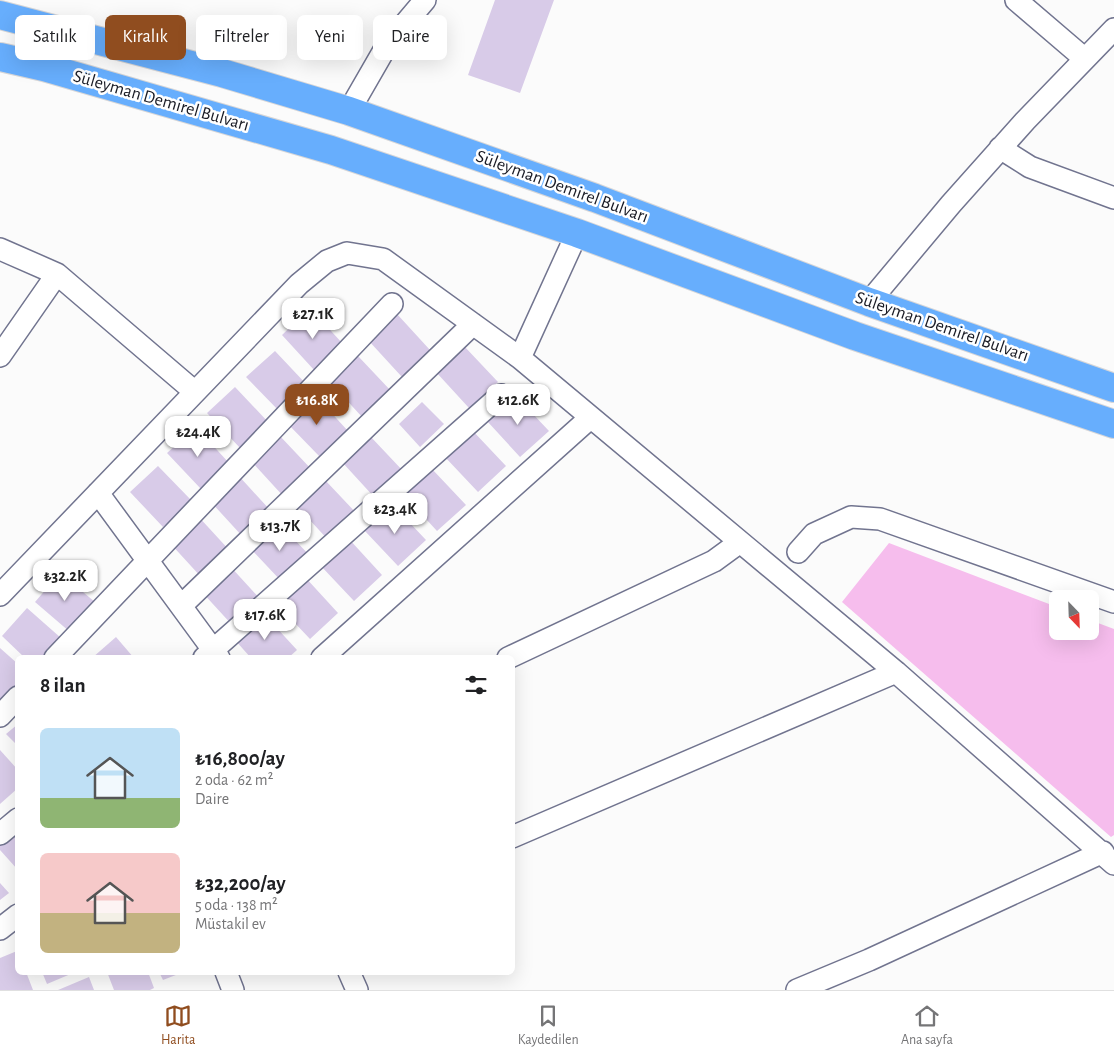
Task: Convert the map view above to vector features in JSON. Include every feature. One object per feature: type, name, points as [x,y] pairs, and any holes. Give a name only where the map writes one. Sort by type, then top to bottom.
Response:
[{"type":"highway","name":"Süleyman Demirel Bulvarı","points":[[0,15],[222,73],[349,110],[595,198],[869,302],[1114,388]]},
{"type":"highway","name":"Süleyman Demirel Bulvarı","points":[[0,56],[331,150],[577,233],[855,336],[1114,424]]},
{"type":"street","points":[[349,110],[387,45],[425,0]]},
{"type":"street","points":[[1016,0],[1085,59]]},
{"type":"street","points":[[869,302],[1000,148],[1114,30]]},
{"type":"street","points":[[1000,148],[1030,167],[1114,198]]},
{"type":"street","points":[[520,358],[577,233]]},
{"type":"street","points":[[0,249],[57,274],[195,392]]},
{"type":"street","points":[[0,595],[299,284],[327,261],[347,253],[382,259],[520,358],[896,672],[1108,858],[840,982],[797,990]]},
{"type":"street","points":[[0,356],[57,274]]},
{"type":"street","points":[[58,655],[392,304]]},
{"type":"street","points":[[182,605],[473,324]]},
{"type":"street","points":[[98,493],[182,605],[212,655],[501,395]]},
{"type":"street","points":[[325,655],[590,418]]},
{"type":"street","points":[[798,552],[814,534],[851,517],[880,519],[1114,602]]},
{"type":"street","points":[[514,655],[714,561],[740,542]]},
{"type":"street","points":[[515,836],[896,672]]},
{"type":"street","points":[[0,716],[15,700]]},
{"type":"street","points":[[0,834],[15,822]]},
{"type":"street","points":[[0,929],[15,917]]},
{"type":"street","points":[[227,975],[233,990]]},
{"type":"street","points":[[350,975],[357,990]]},
{"type":"shaded area","points":[[889,543],[1049,604],[1049,640],[1099,640],[1099,623],[1114,629],[1114,835],[1111,837],[842,602]]},
{"type":"building","points":[[495,0],[554,0],[520,93],[468,75]]},
{"type":"building","points":[[310,308],[343,344],[315,371],[282,335]]},
{"type":"building","points":[[397,314],[430,350],[402,377],[368,340]]},
{"type":"building","points":[[464,346],[498,382],[469,408],[436,372]]},
{"type":"building","points":[[275,351],[308,386],[280,412],[246,377]]},
{"type":"building","points":[[358,356],[392,392],[363,418],[330,382]]},
{"type":"building","points":[[235,387],[269,423],[241,449],[207,413]]},
{"type":"building","points":[[315,395],[348,431],[320,457],[286,422]]},
{"type":"building","points":[[515,395],[549,431],[520,457],[487,421]]},
{"type":"building","points":[[422,402],[444,424],[420,447],[399,424]]},
{"type":"building","points":[[196,427],[229,463],[201,489],[167,453]]},
{"type":"building","points":[[472,430],[506,466],[478,492],[444,456]]},
{"type":"building","points":[[279,435],[313,471],[284,497],[251,461]]},
{"type":"building","points":[[370,436],[404,472],[375,498],[342,462]]},
{"type":"building","points":[[158,466],[192,501],[163,527],[130,492]]},
{"type":"building","points":[[432,469],[466,505],[437,531],[404,495]]},
{"type":"building","points":[[238,475],[271,511],[243,537],[210,501]]},
{"type":"building","points":[[325,480],[359,516],[330,542],[297,506]]},
{"type":"building","points":[[392,504],[426,540],[398,566],[364,530]]},
{"type":"building","points":[[197,515],[231,552],[202,578],[169,542]]},
{"type":"building","points":[[277,521],[311,557],[283,583],[249,547]]},
{"type":"building","points":[[349,539],[382,575],[354,601],[320,565]]},
{"type":"building","points":[[229,565],[262,601],[234,627],[201,591]]},
{"type":"building","points":[[60,573],[95,602],[70,632],[35,602]]},
{"type":"building","points":[[305,577],[338,613],[310,639],[276,603]]},
{"type":"building","points":[[27,608],[61,638],[47,655],[22,655],[2,636]]},
{"type":"building","points":[[263,613],[297,650],[291,655],[248,655],[235,640]]},
{"type":"building","points":[[116,637],[131,655],[95,655]]},
{"type":"building","points":[[0,648],[15,661],[15,688],[2,702],[0,700]]},
{"type":"building","points":[[15,726],[15,743],[6,734]]},
{"type":"building","points":[[0,750],[15,767],[15,791],[0,804]]},
{"type":"building","points":[[15,830],[15,867],[0,850],[0,842]]},
{"type":"building","points":[[0,883],[9,893],[0,900]]},
{"type":"building","points":[[15,952],[15,975],[27,975],[33,990],[0,990],[0,958]]},
{"type":"building","points":[[43,975],[68,975],[47,984]]},
{"type":"building","points":[[108,975],[149,975],[154,988],[150,990],[114,990]]},
{"type":"building","points":[[160,975],[176,975],[163,980]]},
{"type":"building","points":[[89,977],[94,990],[58,990]]}]
